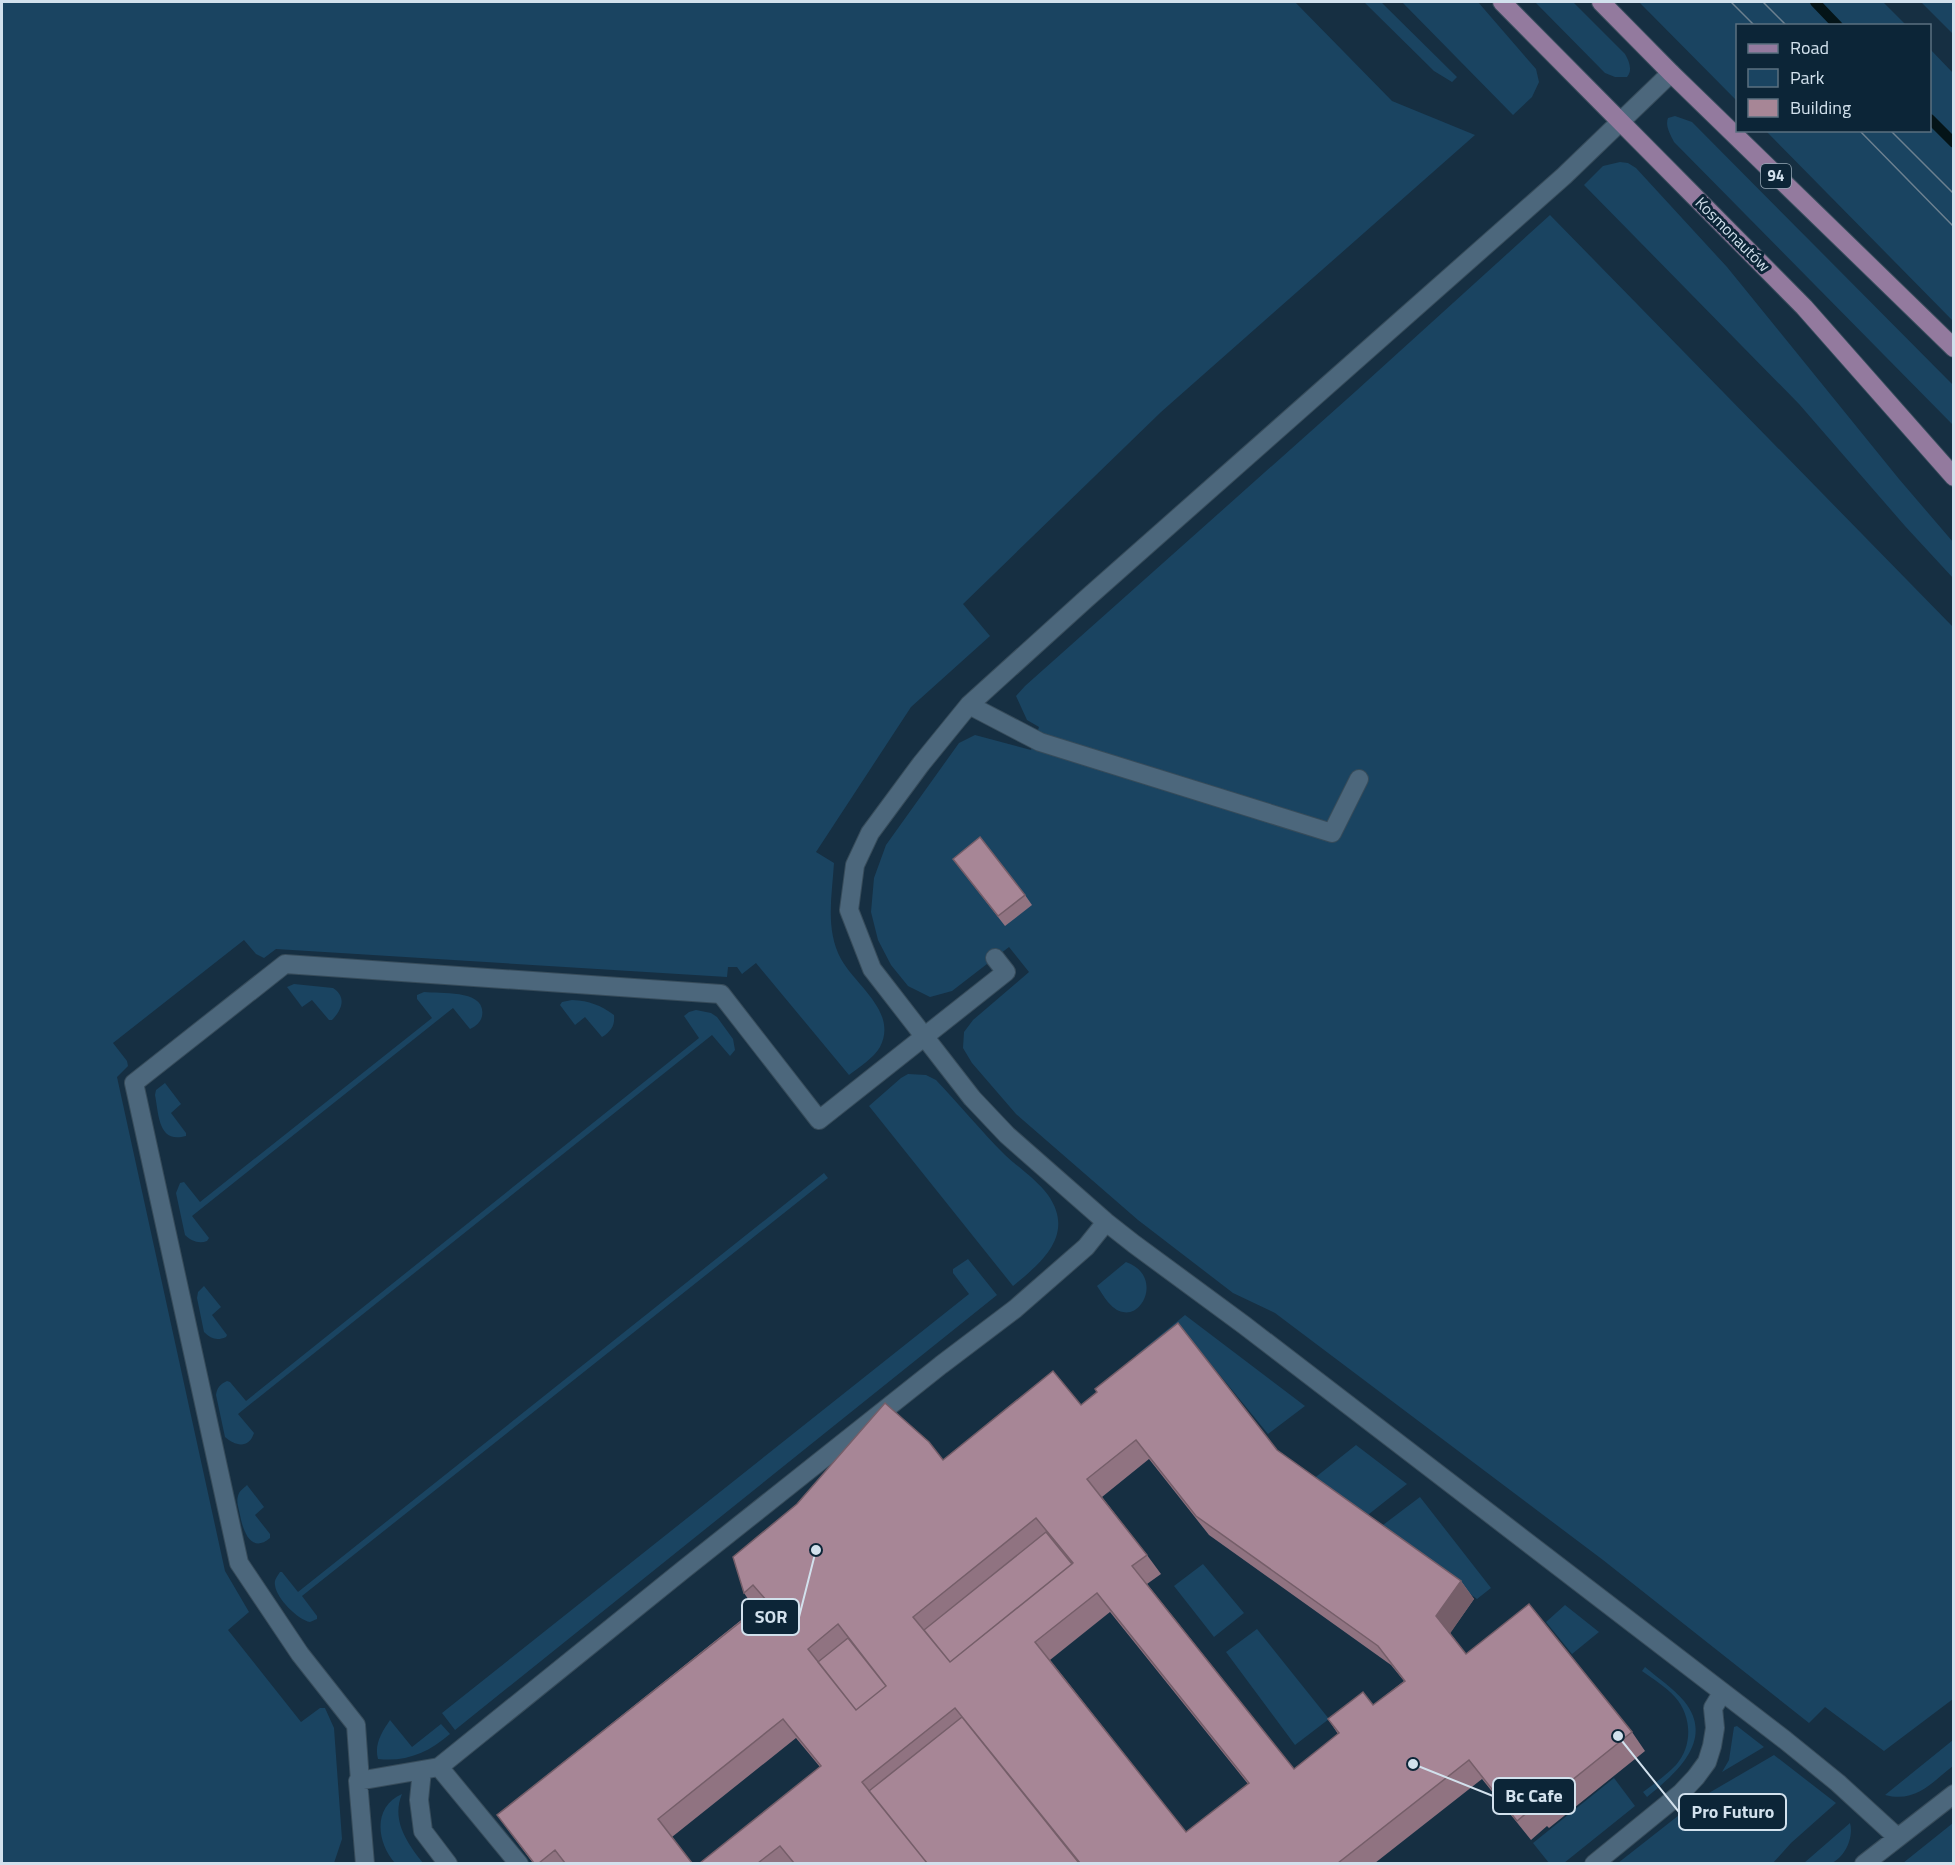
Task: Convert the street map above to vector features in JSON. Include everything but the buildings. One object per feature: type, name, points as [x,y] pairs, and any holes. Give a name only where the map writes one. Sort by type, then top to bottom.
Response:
[{"type":"main road","name":"Kosmonautów","points":[[1502,2],[1804,307],[1953,477]]},
{"type":"main road","name":"94","points":[[1600,2],[1953,348]]},
{"type":"street","points":[[1671,74],[1564,176],[1103,583],[969,705],[921,764],[870,833],[855,866],[849,910],[872,969],[988,1116],[1106,1222],[1429,1466],[1838,1783],[1897,1837]]},
{"type":"street","points":[[969,705],[1040,742],[1332,833],[1359,779]]},
{"type":"street","points":[[365,1863],[356,1725],[300,1654],[239,1563],[134,1083],[285,964],[721,994],[819,1120],[1006,972],[994,958]]},
{"type":"street","points":[[360,1781],[430,1768],[1015,1309],[1086,1247],[1106,1222]]},
{"type":"street","points":[[1594,1863],[1681,1793],[1696,1777],[1707,1762],[1712,1746],[1715,1728],[1713,1707],[1722,1693]]},
{"type":"street","points":[[430,1768],[419,1800],[423,1831],[448,1863]]},
{"type":"street","points":[[430,1768],[519,1863]]},
{"type":"street","points":[[1864,1863],[1953,1794]]},
{"type":"green space","points":[[2,2],[1295,2],[1392,101],[1475,135],[1161,412],[963,604],[990,636],[911,707],[816,852],[834,863],[831,924],[836,948],[848,969],[873,1000],[884,1022],[884,1034],[880,1047],[870,1059],[849,1075],[756,963],[742,974],[737,967],[728,967],[727,977],[276,949],[264,958],[256,954],[244,940],[113,1043],[127,1061],[128,1066],[117,1077],[225,1571],[249,1612],[228,1630],[301,1722],[320,1708],[325,1708],[334,1728],[342,1839],[334,1863],[2,1863]]},
{"type":"green space","points":[[1364,2],[1381,2],[1457,77],[1452,82],[1434,71]]},
{"type":"green space","points":[[1402,2],[1478,2],[1536,69],[1539,82],[1532,97],[1513,115]]},
{"type":"green space","points":[[1535,2],[1573,2],[1625,54],[1630,68],[1627,77],[1615,77],[1605,73]]},
{"type":"green space","points":[[1639,2],[1883,2],[1905,24],[1736,24],[1736,100]]},
{"type":"green space","points":[[1921,2],[1953,2],[1953,34]]},
{"type":"green space","points":[[1931,50],[1953,73],[1953,321],[1767,132],[1931,132]]},
{"type":"green space","points":[[1675,116],[1692,122],[1953,385],[1953,425],[1674,142],[1667,124],[1668,118]]},
{"type":"green space","points":[[1620,162],[1628,163],[1636,168],[1727,267],[1953,542],[1953,578],[1799,404],[1584,185],[1603,166]]},
{"type":"green space","points":[[1550,215],[1953,627],[1953,1699],[1884,1751],[1825,1707],[1809,1723],[1603,1560],[1275,1313],[1233,1293],[1138,1220],[1016,1114],[972,1063],[963,1048],[964,1032],[973,1020],[1029,972],[1009,947],[952,991],[930,997],[908,986],[891,965],[878,940],[871,912],[874,878],[886,845],[959,743],[975,735],[1031,750],[1039,727],[1027,720],[1016,696],[1025,686]]},
{"type":"green space","points":[[294,984],[333,988],[340,995],[342,1004],[332,1020],[329,1020],[312,1000],[302,1007],[287,987]]},
{"type":"green space","points":[[424,992],[451,993],[470,997],[482,1007],[482,1016],[476,1026],[470,1029],[453,1008],[192,1216],[209,1238],[207,1241],[195,1241],[185,1235],[176,1193],[180,1183],[184,1182],[200,1202],[432,1018],[417,999],[417,995]]},
{"type":"green space","points":[[572,1000],[594,1004],[614,1015],[614,1022],[610,1030],[602,1037],[585,1017],[575,1025],[560,1005],[562,1002]]},
{"type":"green space","points":[[696,1010],[711,1013],[717,1017],[733,1039],[735,1050],[730,1056],[712,1035],[238,1414],[254,1433],[249,1442],[237,1444],[225,1437],[216,1395],[221,1385],[227,1381],[230,1382],[246,1401],[699,1038],[684,1016]]},
{"type":"green space","points":[[908,1074],[926,1075],[936,1080],[987,1137],[1044,1190],[1056,1209],[1057,1235],[1051,1247],[1044,1258],[1013,1286],[869,1106]]},
{"type":"green space","points":[[165,1083],[181,1104],[171,1113],[186,1136],[170,1136],[165,1132],[159,1119],[155,1095],[156,1090]]},
{"type":"green space","points":[[824,1173],[828,1178],[302,1596],[317,1619],[310,1622],[305,1620],[283,1602],[275,1585],[280,1572],[298,1592]]},
{"type":"green space","points":[[968,1259],[997,1295],[455,1730],[442,1713],[969,1294],[953,1273],[953,1269]]},
{"type":"green space","points":[[1126,1262],[1137,1268],[1144,1276],[1146,1285],[1143,1302],[1131,1312],[1119,1311],[1111,1305],[1097,1286]]},
{"type":"green space","points":[[204,1286],[221,1307],[212,1315],[227,1335],[226,1337],[214,1339],[204,1332],[197,1298],[198,1292]]},
{"type":"green space","points":[[1185,1315],[1305,1406],[1268,1434],[1192,1341],[1155,1369],[1136,1355]]},
{"type":"green space","points":[[1356,1445],[1407,1484],[1364,1518],[1312,1480]]},
{"type":"green space","points":[[247,1485],[264,1507],[255,1515],[270,1534],[270,1538],[263,1542],[253,1542],[246,1534],[241,1521],[237,1498]]},
{"type":"green space","points":[[1420,1497],[1491,1588],[1477,1599],[1379,1528]]},
{"type":"green space","points":[[1203,1564],[1244,1613],[1214,1637],[1174,1586]]},
{"type":"green space","points":[[1565,1605],[1599,1632],[1572,1654],[1546,1622]]},
{"type":"green space","points":[[1257,1629],[1329,1719],[1295,1745],[1226,1652]]},
{"type":"green space","points":[[1645,1667],[1684,1701],[1693,1715],[1696,1729],[1694,1742],[1688,1755],[1669,1778],[1647,1797],[1643,1792],[1676,1765],[1682,1757],[1688,1740],[1688,1731],[1681,1705],[1668,1690],[1642,1671]]},
{"type":"green space","points":[[390,1720],[412,1747],[441,1724],[450,1734],[416,1755],[398,1759],[378,1759],[378,1743]]},
{"type":"green space","points":[[1737,1726],[1764,1747],[1722,1772],[1729,1760],[1734,1727]]},
{"type":"green space","points":[[1953,1740],[1953,1766],[1937,1779],[1914,1794],[1896,1797],[1885,1795]]},
{"type":"green space","points":[[1774,1755],[1836,1803],[1791,1843],[1773,1863],[1618,1863],[1702,1797]]},
{"type":"green space","points":[[1614,1778],[1635,1806],[1564,1863],[1549,1863],[1533,1843]]},
{"type":"green space","points":[[402,1794],[398,1813],[402,1831],[423,1863],[395,1863],[384,1846],[380,1826],[382,1816],[392,1800]]},
{"type":"green space","points":[[1850,1823],[1851,1835],[1840,1857],[1829,1864],[1804,1863]]},
{"type":"green space","points":[[1953,1823],[1953,1863],[1903,1863]]},
{"type":"waterway","points":[[1815,2],[1836,24]]},
{"type":"waterway","points":[[1931,120],[1954,143]]},
{"type":"tram line","points":[[1731,2],[1753,24]]},
{"type":"tram line","points":[[1763,2],[1785,24]]},
{"type":"tram line","points":[[1861,132],[1954,227]]},
{"type":"tram line","points":[[1892,132],[1954,194]]},
{"type":"place","name":"SOR","points":[[816,1550]]},
{"type":"place","name":"Pro Futuro","points":[[1618,1736]]},
{"type":"place","name":"Bc Cafe","points":[[1413,1764]]}]
